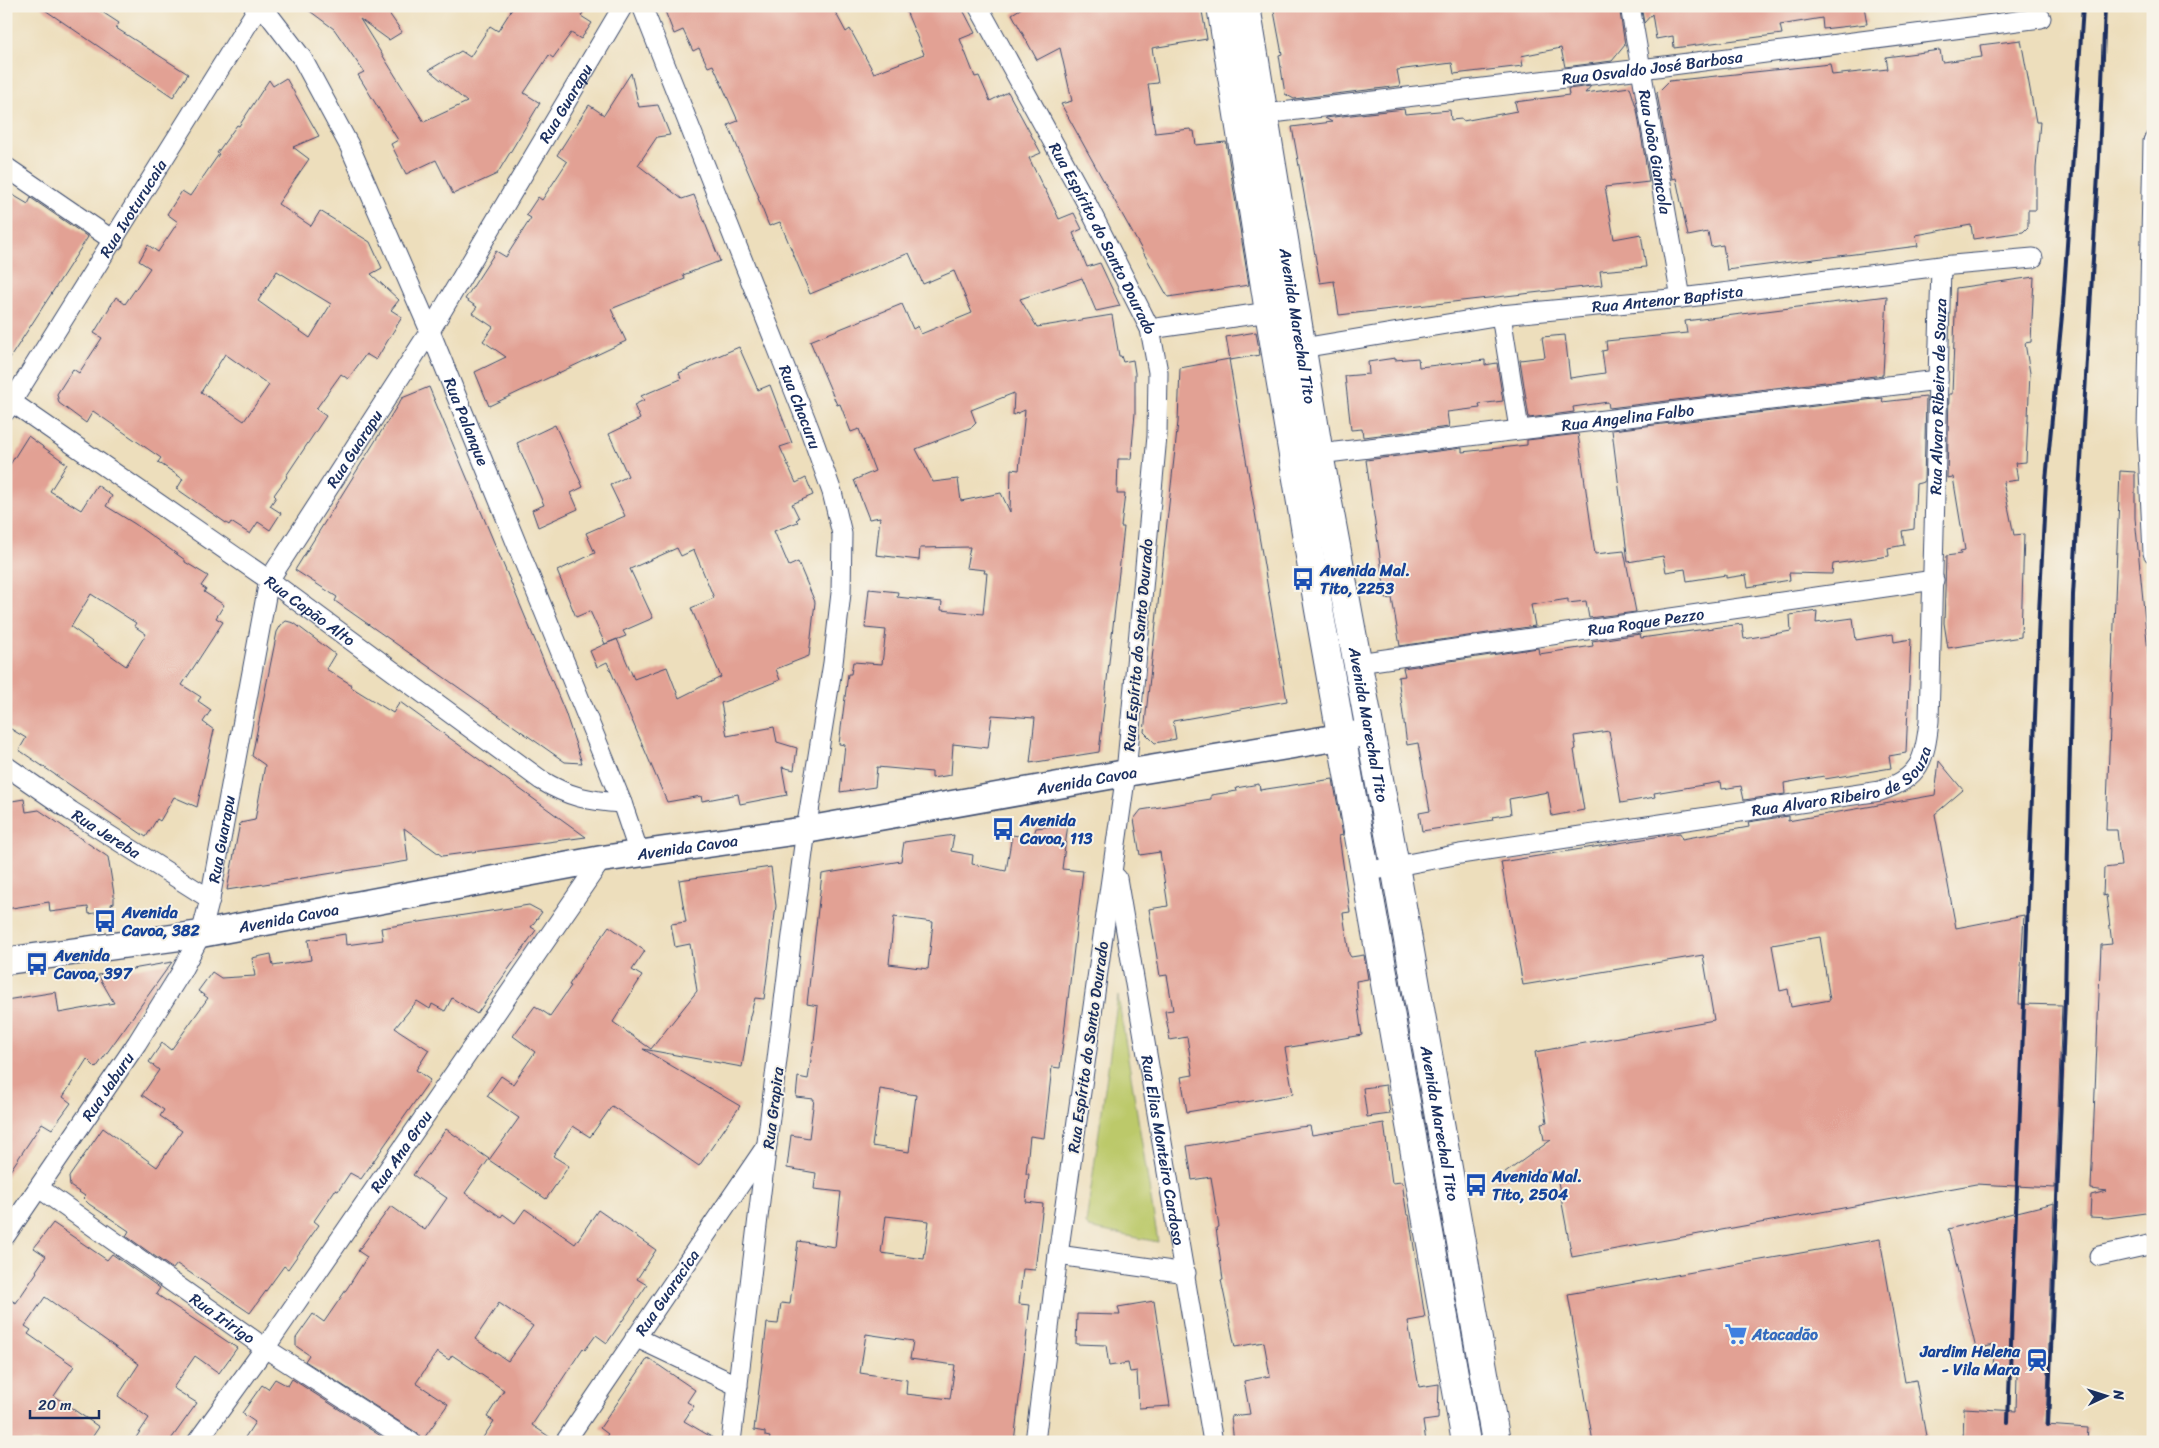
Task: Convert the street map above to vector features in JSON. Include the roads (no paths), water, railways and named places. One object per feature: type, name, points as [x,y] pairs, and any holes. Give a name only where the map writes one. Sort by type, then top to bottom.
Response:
[{"type":"main road","name":"Avenida Marechal Tito","points":[[1221,6],[1269,312],[1365,872],[1466,1442]]},
{"type":"main road","name":"Avenida Marechal Tito","points":[[1246,6],[1319,454],[1395,866],[1496,1442]]},
{"type":"street","name":"Rua Ivoturucaia","points":[[8,404],[114,241],[260,6]]},
{"type":"street","name":"Rua Palanque","points":[[260,6],[302,58],[349,144],[430,331],[622,803],[639,854]]},
{"type":"street","name":"Rua Guarapu","points":[[201,934],[210,899],[269,580],[430,331],[622,6]]},
{"type":"street","name":"Rua Chacuru","points":[[642,6],[809,428],[832,492],[842,534],[841,593],[833,663],[806,830]]},
{"type":"street","name":"Rua Espírito do Santo Dourado","points":[[978,6],[1086,202],[1150,329],[1158,372],[1157,436],[1126,773],[1058,1255],[1035,1442]]},
{"type":"street","name":"Rua João Giancola","points":[[1630,6],[1681,298]]},
{"type":"street","name":"Rua Osvaldo José Barbosa","points":[[1264,114],[1641,69],[2041,18]]},
{"type":"street","points":[[2153,141],[2151,332],[2147,430],[2153,553]]},
{"type":"street","points":[[6,167],[114,241]]},
{"type":"street","name":"Rua Antenor Baptista","points":[[1302,348],[1501,316],[1681,298],[1941,266],[2033,258]]},
{"type":"street","name":"Rua Alvaro Ribeiro de Souza","points":[[1365,872],[1460,854],[1880,791],[1897,786],[1918,768],[1926,749],[1929,721],[1941,266]]},
{"type":"street","points":[[1150,329],[1269,312]]},
{"type":"street","points":[[1501,316],[1519,429]]},
{"type":"street","name":"Rua Angelina Falbo","points":[[1319,454],[1938,380]]},
{"type":"street","name":"Rua Capão Alto","points":[[8,404],[269,580],[541,780],[561,792],[579,798],[622,803]]},
{"type":"street","name":"Rua Roque Pezzo","points":[[1358,663],[1934,580]]},
{"type":"street","name":"Avenida Cavoa","points":[[6,962],[201,934],[602,859],[806,830],[1370,732]]},
{"type":"street","name":"Rua Jereba","points":[[6,766],[71,811],[210,899]]},
{"type":"street","name":"Rua Grapira","points":[[731,1442],[806,830]]},
{"type":"street","name":"Rua Ana Grou","points":[[197,1442],[265,1348],[602,859]]},
{"type":"street","name":"Rua Elias Monteiro Cardoso","points":[[1114,859],[1186,1273],[1213,1442]]},
{"type":"street","name":"Rua Jaburu","points":[[6,1235],[136,1043],[180,974],[201,934]]},
{"type":"street","name":"Rua Guaracica","points":[[565,1442],[769,1142]]},
{"type":"street","name":"Rua Iririgo","points":[[38,1188],[265,1348],[411,1442]]},
{"type":"street","points":[[2099,1256],[2153,1244]]},
{"type":"street","points":[[1058,1255],[1186,1273]]},
{"type":"street","points":[[635,1337],[738,1386]]},
{"type":"railway","points":[[2008,1422],[2039,613],[2046,480],[2063,305],[2083,6]]},
{"type":"railway","points":[[2048,1425],[2065,998],[2073,595],[2099,158],[2105,6]]},
{"type":"place","name":"Avenida Mal. Tito, 2253","points":[[1303,579]]},
{"type":"place","name":"Avenida Cavoa, 113","points":[[1003,829]]},
{"type":"place","name":"Avenida Cavoa, 382","points":[[105,921]]},
{"type":"place","name":"Avenida Cavoa, 397","points":[[37,964]]},
{"type":"place","name":"Avenida Mal. Tito, 2504","points":[[1476,1185]]},
{"type":"place","name":"Atacadão","points":[[1736,1334]]},
{"type":"place","name":"Jardim Helena - Vila Mara","points":[[2037,1360]]}]
